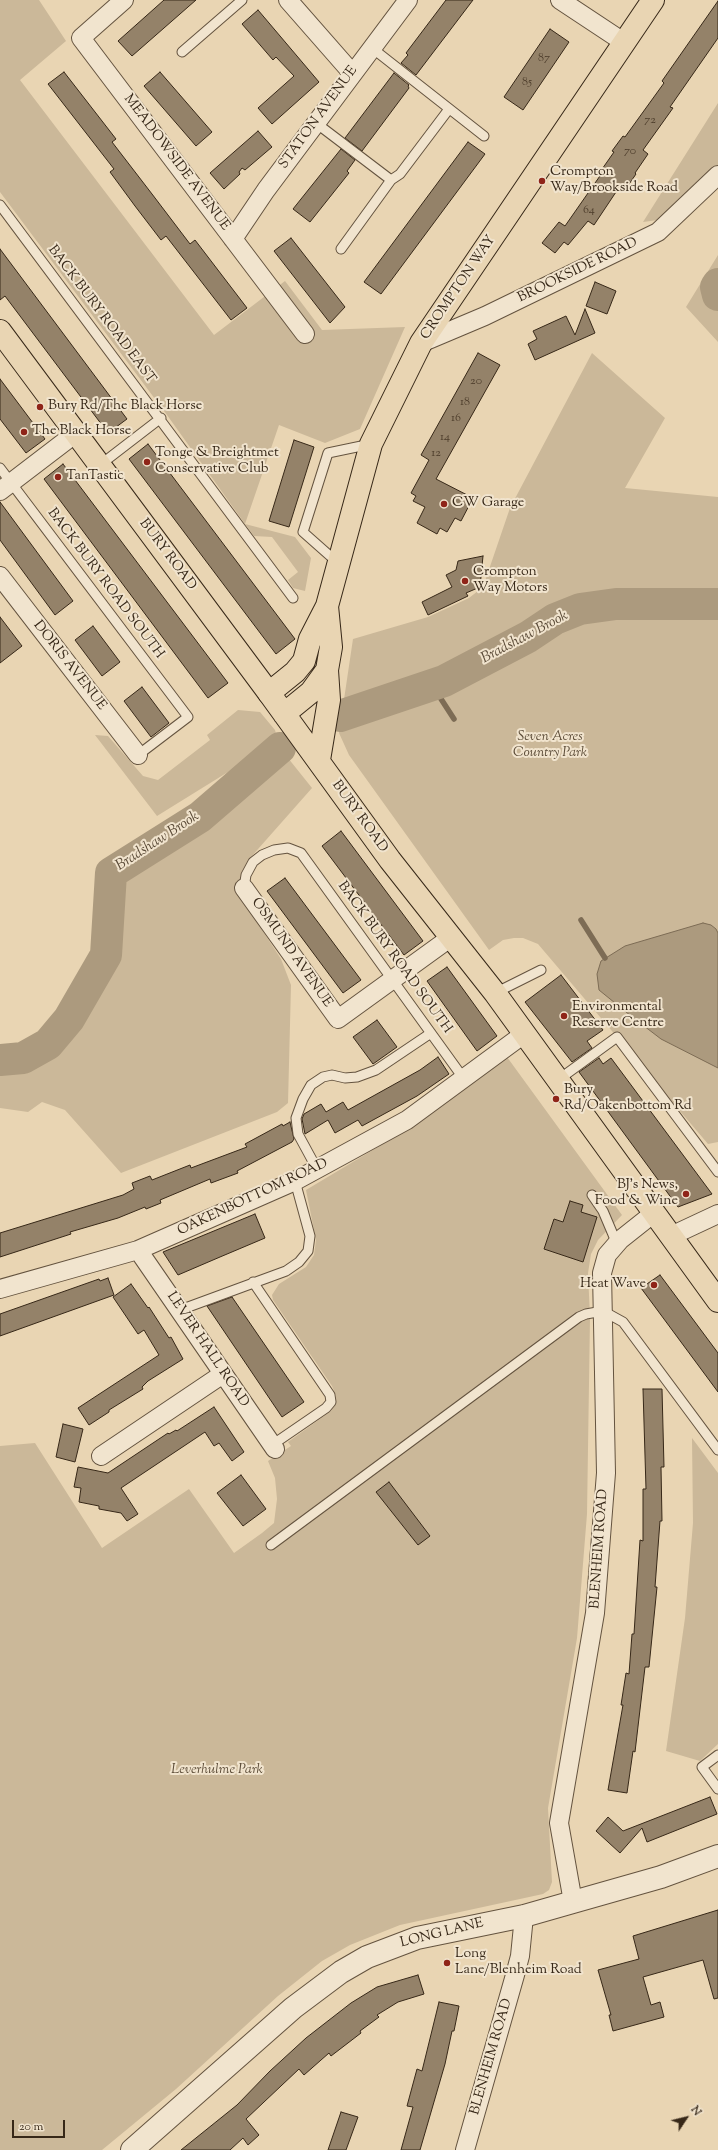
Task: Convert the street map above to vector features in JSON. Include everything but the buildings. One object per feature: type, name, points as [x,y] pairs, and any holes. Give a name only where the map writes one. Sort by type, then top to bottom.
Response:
[{"type":"main road","name":"CROMPTON WAY","points":[[269,693],[300,667],[308,652],[310,639],[327,606],[371,444],[421,343],[653,0]]},
{"type":"main road","name":"BURY ROAD","points":[[0,331],[269,693],[390,860],[450,938],[495,993],[718,1301]]},
{"type":"main road","name":"CROMPTON WAY","points":[[318,760],[329,700],[327,670],[332,647],[327,606]]},
{"type":"main road","points":[[284,714],[310,692],[327,670]]},
{"type":"street","name":"MEADOWSIDE AVENUE","points":[[124,0],[81,38],[305,334]]},
{"type":"street","points":[[288,0],[352,74]]},
{"type":"street","name":"STATON AVENUE","points":[[233,239],[316,123],[408,0]]},
{"type":"street","points":[[560,0],[625,43]]},
{"type":"street","name":"BROOKSIDE ROAD","points":[[421,343],[485,316],[658,232],[718,175]]},
{"type":"street","points":[[6,487],[76,433]]},
{"type":"street","name":"DORIS AVENUE","points":[[0,576],[138,755]]},
{"type":"street","name":"OSMUND AVENUE","points":[[244,888],[338,1019],[392,980]]},
{"type":"street","points":[[392,980],[450,938]]},
{"type":"street","name":"OAKENBOTTOM ROAD","points":[[0,1289],[138,1250],[295,1181],[407,1120],[524,1034]]},
{"type":"street","name":"BLENHEIM ROAD","points":[[573,1902],[559,1823],[595,1613],[606,1473],[602,1273],[607,1255],[617,1244],[654,1213]]},
{"type":"street","points":[[671,1236],[718,1214]]},
{"type":"street","name":"LEVER HALL ROAD","points":[[138,1250],[274,1447]]},
{"type":"street","points":[[101,1456],[223,1374]]},
{"type":"street","name":"LONG LANE","points":[[132,2150],[273,2024],[341,1972],[367,1957],[417,1938],[524,1916],[661,1876],[718,1856]]},
{"type":"street","name":"BLENHEIM ROAD","points":[[465,2150],[520,1956],[524,1916]]},
{"type":"lane","points":[[182,52],[242,0]]},
{"type":"lane","points":[[372,48],[484,136]]},
{"type":"lane","points":[[341,249],[391,180],[400,174],[449,109]]},
{"type":"lane","points":[[316,123],[391,180]]},
{"type":"lane","name":"BACK BURY ROAD EAST","points":[[0,205],[161,418],[293,598]]},
{"type":"lane","points":[[100,465],[161,418]]},
{"type":"lane","points":[[339,564],[303,532],[328,453],[371,444]]},
{"type":"lane","name":"BACK BURY ROAD SOUTH","points":[[0,468],[6,487],[188,717],[138,755]]},
{"type":"lane","name":"BACK BURY ROAD SOUTH","points":[[244,888],[246,875],[253,862],[262,855],[274,850],[288,848],[301,853],[464,1079]]},
{"type":"lane","points":[[495,993],[541,970]]},
{"type":"lane","points":[[317,1169],[298,1134],[296,1118],[303,1099],[311,1085],[323,1077],[332,1075],[351,1078],[367,1074],[376,1070],[431,1033]]},
{"type":"lane","points":[[558,1080],[617,1037],[718,1172]]},
{"type":"lane","points":[[180,1310],[286,1271],[299,1262],[308,1251],[310,1236],[295,1181]]},
{"type":"lane","points":[[592,1195],[603,1211],[617,1244]]},
{"type":"lane","points":[[253,1282],[330,1395],[331,1402],[326,1408],[274,1447]]},
{"type":"lane","points":[[271,1545],[579,1317],[603,1311],[623,1322],[718,1450]]},
{"type":"lane","points":[[718,1755],[702,1767],[718,1789]]},
{"type":"green space","points":[[0,0],[39,0],[66,41],[20,80],[214,335],[285,281],[322,330],[405,327],[360,429],[325,443],[279,425],[245,524],[167,415],[0,192]]},
{"type":"green space","points":[[718,103],[718,174],[673,218],[643,222]]},
{"type":"green space","points":[[718,255],[718,342],[686,307]]},
{"type":"green space","name":"Seven Acres Country Park","points":[[592,353],[665,418],[625,488],[718,497],[718,1142],[708,1144],[538,944],[523,938],[514,938],[503,940],[489,950],[349,755],[339,733],[353,639],[428,617],[469,598],[483,587],[510,508]]},
{"type":"green space","points":[[245,524],[295,537],[311,558],[305,591],[293,588],[288,580],[298,572],[272,537],[254,536]]},
{"type":"green space","points":[[238,710],[260,712],[275,730],[278,741],[157,816],[95,735],[108,736],[143,776],[158,780],[210,740],[207,735]]},
{"type":"green space","points":[[280,748],[312,788],[251,857],[241,873],[238,893],[281,959],[291,985],[288,1103],[277,1112],[121,1173],[65,1110],[42,1102],[28,1112],[0,1108],[0,1060],[23,1058],[48,1044],[69,1019],[106,955],[111,873],[200,817]]},
{"type":"green space","name":"Leverhulme Park","points":[[507,1057],[622,1215],[598,1240],[591,1254],[588,1273],[590,1317],[587,1514],[577,1638],[548,1808],[552,1882],[549,1890],[543,1894],[400,1925],[350,1945],[322,1961],[278,1996],[176,2089],[102,2150],[0,2150],[0,1446],[35,1443],[102,1548],[189,1489],[234,1553],[262,1533],[274,1523],[277,1499],[275,1478],[268,1461],[291,1446],[288,1442],[331,1411],[335,1405],[336,1396],[332,1386],[273,1300],[272,1295],[279,1284],[306,1267],[314,1255],[316,1240],[306,1190],[418,1123]]},
{"type":"green space","points":[[692,1438],[718,1473],[718,1744],[700,1761],[666,1751],[685,1618],[693,1523]]},
{"type":"shaded area","points":[[703,923],[711,925],[718,933],[718,1068],[661,1039],[631,1016],[599,990],[597,974],[601,961],[625,946]]},
{"type":"waterway","name":"Bradshaw Brook","points":[[718,284],[716,287],[718,295]]},
{"type":"waterway","name":"Bradshaw Brook","points":[[340,716],[444,681],[528,637],[555,619],[580,609],[616,604],[718,604]]},
{"type":"waterway","points":[[432,685],[454,719]]},
{"type":"waterway","name":"Bradshaw Brook","points":[[0,1060],[23,1058],[48,1044],[69,1019],[106,955],[111,873],[200,817],[280,748]]},
{"type":"waterway","points":[[581,920],[605,958]]},
{"type":"place","name":"Crompton Way/Brookside Road","points":[[542,181]]},
{"type":"place","name":"Bury Rd/The Black Horse","points":[[40,407]]},
{"type":"place","name":"The Black Horse","points":[[24,432]]},
{"type":"place","name":"Tonge & Breightmet Conservative Club","points":[[147,462]]},
{"type":"place","name":"TanTastic","points":[[58,477]]},
{"type":"place","name":"CW Garage","points":[[444,504]]},
{"type":"place","name":"Crompton Way Motors","points":[[465,581]]},
{"type":"place","name":"Environmental Reserve Centre","points":[[564,1016]]},
{"type":"place","name":"Bury Rd/Oakenbottom Rd","points":[[556,1099]]},
{"type":"place","name":"BJ's News, Food & Wine","points":[[686,1194]]},
{"type":"place","name":"Heat Wave","points":[[654,1285]]},
{"type":"place","name":"Long Lane/Blenheim Road","points":[[447,1963]]}]
